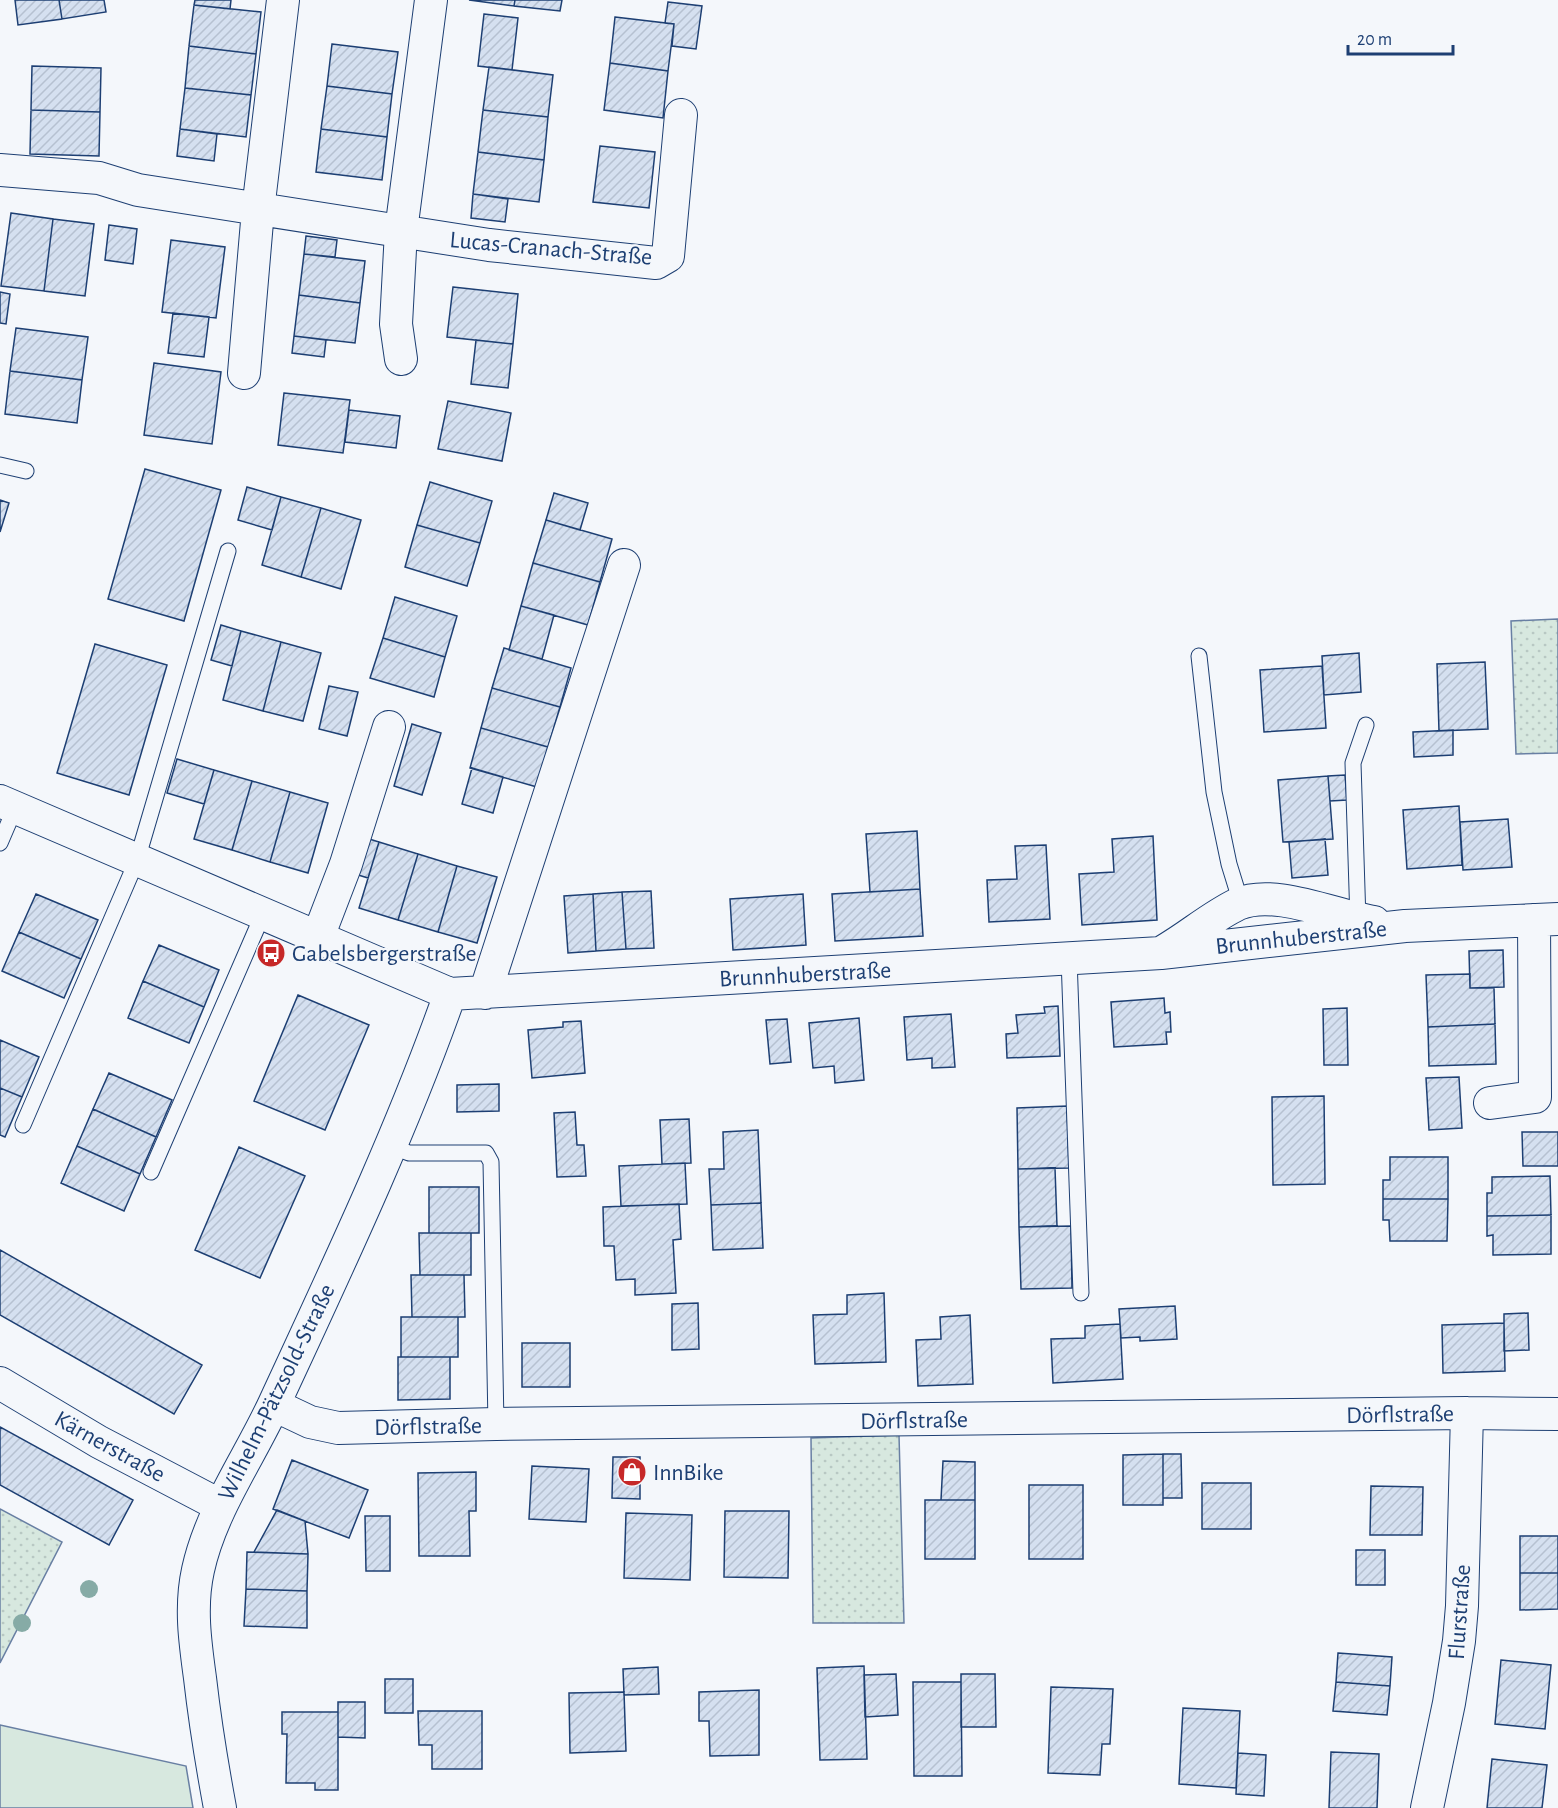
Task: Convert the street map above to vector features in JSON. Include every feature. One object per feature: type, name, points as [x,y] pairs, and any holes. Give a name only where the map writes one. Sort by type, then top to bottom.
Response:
[{"type":"street","points":[[244,373],[258,210],[283,0]]},
{"type":"street","points":[[401,359],[396,324],[401,231],[431,0]]},
{"type":"street","name":"Lucas-Cranach-Straße","points":[[0,170],[99,178],[138,190],[258,210],[489,245],[656,263],[668,256],[681,115]]},
{"type":"street","points":[[485,993],[624,565]]},
{"type":"street","points":[[318,937],[346,864],[389,727]]},
{"type":"street","points":[[8,805],[450,994]]},
{"type":"street","name":"Brunnhuberstraße","points":[[1161,953],[1180,942],[1209,919],[1241,903],[1268,899],[1314,907],[1358,925]]},
{"type":"street","name":"Brunnhuberstraße","points":[[450,994],[1161,953],[1358,925],[1405,926],[1546,920],[1535,1097],[1490,1103]]},
{"type":"street","name":"Wilhelm-Pätzsold-Straße","points":[[219,1808],[196,1645],[193,1602],[198,1569],[221,1506],[274,1405],[390,1146],[450,994]]},
{"type":"street","name":"Kärnerstraße","points":[[0,1383],[99,1442],[221,1506]]},
{"type":"street","name":"Dörflstraße","points":[[274,1405],[310,1422],[338,1428],[496,1424],[1467,1413],[1558,1414]]},
{"type":"street","name":"Flurstraße","points":[[1426,1808],[1449,1703],[1459,1641],[1467,1413]]},
{"type":"lane","points":[[0,465],[26,471]]},
{"type":"lane","points":[[23,1125],[136,860],[228,551]]},
{"type":"lane","name":"Brunnhuberstraße","points":[[1199,656],[1214,792],[1229,864],[1241,903]]},
{"type":"lane","points":[[1358,925],[1353,763],[1366,725]]},
{"type":"lane","points":[[0,843],[8,805]]},
{"type":"lane","points":[[151,1172],[263,914]]},
{"type":"lane","points":[[1069,958],[1081,1293]]},
{"type":"lane","points":[[390,1146],[409,1153],[486,1153],[491,1162],[496,1424]]},
{"type":"shaded area","points":[[1558,619],[1558,753],[1516,754],[1511,621]]},
{"type":"shaded area","points":[[899,1435],[904,1623],[813,1623],[811,1438]]},
{"type":"shaded area","points":[[0,1509],[62,1542],[0,1663]]},
{"type":"shaded area","points":[[0,1725],[186,1766],[193,1808],[0,1808]]},
{"type":"building","points":[[15,0],[59,0],[62,19],[18,25]]},
{"type":"building","points":[[59,0],[104,0],[106,12],[62,19]]},
{"type":"building","points":[[195,0],[231,0],[230,9],[194,5]]},
{"type":"building","points":[[469,0],[515,0],[514,6]]},
{"type":"building","points":[[515,0],[562,0],[560,11],[514,6]]},
{"type":"building","points":[[668,2],[702,6],[696,49],[672,46],[674,24],[665,23]]},
{"type":"building","points":[[194,5],[261,12],[256,54],[189,46]]},
{"type":"building","points":[[484,14],[518,18],[512,70],[478,66]]},
{"type":"building","points":[[615,17],[674,24],[668,71],[610,63]]},
{"type":"building","points":[[332,44],[398,52],[392,94],[327,86]]},
{"type":"building","points":[[189,46],[256,54],[251,95],[185,88]]},
{"type":"building","points":[[610,63],[668,71],[663,118],[604,110]]},
{"type":"building","points":[[32,66],[101,68],[100,112],[31,110]]},
{"type":"building","points":[[489,67],[553,75],[548,117],[483,110]]},
{"type":"building","points":[[327,86],[392,94],[387,137],[321,129]]},
{"type":"building","points":[[185,88],[251,95],[246,137],[180,129]]},
{"type":"building","points":[[31,110],[100,112],[99,156],[30,154]]},
{"type":"building","points":[[483,110],[548,117],[544,160],[478,152]]},
{"type":"building","points":[[180,129],[217,134],[214,161],[177,156]]},
{"type":"building","points":[[321,129],[387,137],[382,180],[316,172]]},
{"type":"building","points":[[600,146],[655,152],[649,208],[593,202]]},
{"type":"building","points":[[478,152],[544,160],[539,202],[473,194]]},
{"type":"building","points":[[473,194],[508,199],[505,222],[471,218]]},
{"type":"building","points":[[11,213],[53,219],[44,291],[1,286]]},
{"type":"building","points":[[53,219],[94,224],[85,296],[44,291]]},
{"type":"building","points":[[109,225],[137,229],[133,264],[105,260]]},
{"type":"building","points":[[306,236],[337,240],[335,257],[304,254]]},
{"type":"building","points":[[171,240],[225,247],[216,318],[162,312]]},
{"type":"building","points":[[304,254],[365,261],[360,303],[299,295]]},
{"type":"building","points":[[453,287],[518,294],[513,344],[447,337]]},
{"type":"building","points":[[0,292],[10,294],[6,324],[0,323]]},
{"type":"building","points":[[299,295],[360,303],[355,343],[294,336]]},
{"type":"building","points":[[173,313],[209,317],[204,357],[168,353]]},
{"type":"building","points":[[16,328],[88,337],[82,380],[10,371]]},
{"type":"building","points":[[294,336],[326,340],[324,357],[292,353]]},
{"type":"building","points":[[476,340],[513,344],[508,388],[471,384]]},
{"type":"building","points":[[154,363],[221,372],[212,444],[144,435]]},
{"type":"building","points":[[10,371],[82,380],[77,423],[5,414]]},
{"type":"building","points":[[284,393],[350,400],[343,453],[278,445]]},
{"type":"building","points":[[448,401],[511,413],[502,461],[438,449]]},
{"type":"building","points":[[349,410],[400,416],[396,448],[345,442]]},
{"type":"building","points":[[145,469],[221,490],[184,621],[108,599]]},
{"type":"building","points":[[430,482],[492,501],[480,543],[417,525]]},
{"type":"building","points":[[247,487],[281,497],[272,530],[238,520]]},
{"type":"building","points":[[554,493],[588,503],[580,530],[546,520]]},
{"type":"building","points":[[281,497],[321,508],[301,577],[262,565]]},
{"type":"building","points":[[0,500],[9,503],[0,532]]},
{"type":"building","points":[[321,508],[361,520],[341,589],[301,577]]},
{"type":"building","points":[[546,520],[612,539],[600,582],[533,563]]},
{"type":"building","points":[[417,525],[480,543],[467,586],[405,567]]},
{"type":"building","points":[[533,563],[600,582],[588,625],[521,606]]},
{"type":"building","points":[[395,597],[457,616],[445,657],[383,638]]},
{"type":"building","points":[[521,606],[554,615],[542,659],[509,650]]},
{"type":"building","points":[[221,625],[241,631],[232,666],[211,660]]},
{"type":"building","points":[[241,631],[281,642],[263,711],[223,700]]},
{"type":"building","points":[[383,638],[445,657],[434,697],[370,678]]},
{"type":"building","points":[[281,642],[321,653],[303,721],[263,711]]},
{"type":"building","points":[[95,644],[167,665],[129,795],[57,773]]},
{"type":"building","points":[[504,648],[571,668],[560,707],[492,688]]},
{"type":"building","points":[[1359,653],[1361,692],[1324,695],[1322,656]]},
{"type":"building","points":[[1485,662],[1488,729],[1439,731],[1437,664]]},
{"type":"building","points":[[1322,666],[1326,728],[1264,732],[1260,670]]},
{"type":"building","points":[[329,686],[358,692],[347,736],[319,729]]},
{"type":"building","points":[[492,688],[560,707],[548,747],[481,728]]},
{"type":"building","points":[[412,724],[441,733],[422,795],[394,786]]},
{"type":"building","points":[[481,728],[548,747],[537,787],[470,768]]},
{"type":"building","points":[[1453,730],[1453,755],[1414,757],[1413,732]]},
{"type":"building","points":[[177,759],[214,770],[204,804],[167,793]]},
{"type":"building","points":[[472,768],[503,777],[493,813],[462,804]]},
{"type":"building","points":[[214,770],[252,781],[232,850],[194,839]]},
{"type":"building","points":[[1345,775],[1347,800],[1330,801],[1328,776]]},
{"type":"building","points":[[1328,776],[1333,839],[1283,842],[1278,780]]},
{"type":"building","points":[[252,781],[290,792],[270,862],[232,850]]},
{"type":"building","points":[[290,792],[328,803],[308,873],[270,862]]},
{"type":"building","points":[[1459,806],[1462,865],[1407,869],[1403,810]]},
{"type":"building","points":[[1508,819],[1512,867],[1463,870],[1460,822]]},
{"type":"building","points":[[917,831],[920,889],[870,892],[866,834]]},
{"type":"building","points":[[1153,836],[1157,920],[1082,925],[1079,874],[1114,872],[1112,839]]},
{"type":"building","points":[[366,838],[379,842],[368,878],[355,874]]},
{"type":"building","points":[[1325,839],[1328,875],[1292,878],[1289,842]]},
{"type":"building","points":[[379,842],[418,854],[398,920],[359,908]]},
{"type":"building","points":[[1046,845],[1050,919],[989,922],[987,880],[1017,879],[1015,846]]},
{"type":"building","points":[[418,854],[457,866],[438,932],[398,920]]},
{"type":"building","points":[[457,866],[497,877],[477,943],[438,932]]},
{"type":"building","points":[[920,889],[923,936],[835,941],[832,894]]},
{"type":"building","points":[[651,891],[654,948],[626,949],[622,892]]},
{"type":"building","points":[[622,892],[626,949],[596,951],[593,894]]},
{"type":"building","points":[[36,894],[98,920],[81,959],[19,932]]},
{"type":"building","points":[[593,894],[596,951],[568,953],[564,896]]},
{"type":"building","points":[[803,894],[806,945],[733,950],[730,899]]},
{"type":"building","points":[[19,932],[81,959],[64,998],[2,971]]},
{"type":"building","points":[[159,945],[219,970],[204,1007],[143,981]]},
{"type":"building","points":[[1503,950],[1504,987],[1470,988],[1469,951]]},
{"type":"building","points":[[1470,974],[1470,988],[1494,988],[1495,1024],[1428,1027],[1426,975]]},
{"type":"building","points":[[143,981],[204,1007],[189,1043],[128,1018]]},
{"type":"building","points":[[298,995],[369,1025],[325,1130],[254,1101]]},
{"type":"building","points":[[1164,998],[1165,1013],[1170,1012],[1171,1032],[1166,1032],[1167,1044],[1114,1047],[1111,1002]]},
{"type":"building","points":[[1058,1006],[1060,1056],[1007,1058],[1006,1034],[1018,1033],[1016,1015],[1045,1013],[1044,1007]]},
{"type":"building","points":[[1347,1008],[1348,1065],[1324,1065],[1323,1009]]},
{"type":"building","points":[[951,1014],[955,1067],[932,1068],[932,1058],[907,1060],[904,1017]]},
{"type":"building","points":[[859,1018],[864,1080],[835,1083],[834,1066],[813,1068],[809,1023]]},
{"type":"building","points":[[787,1019],[791,1062],[770,1064],[766,1020]]},
{"type":"building","points":[[581,1021],[585,1073],[532,1078],[528,1030],[563,1027],[563,1022]]},
{"type":"building","points":[[1495,1024],[1496,1064],[1429,1066],[1428,1027]]},
{"type":"building","points":[[0,1040],[39,1057],[22,1097],[0,1088]]},
{"type":"building","points":[[109,1073],[172,1100],[156,1137],[93,1109]]},
{"type":"building","points":[[1459,1077],[1462,1128],[1429,1130],[1426,1078]]},
{"type":"building","points":[[499,1084],[499,1111],[457,1112],[457,1085]]},
{"type":"building","points":[[0,1088],[22,1097],[5,1137],[0,1135]]},
{"type":"building","points":[[1324,1096],[1325,1184],[1273,1185],[1272,1097]]},
{"type":"building","points":[[1067,1106],[1069,1168],[1018,1169],[1017,1108]]},
{"type":"building","points":[[93,1109],[156,1137],[140,1174],[77,1146]]},
{"type":"building","points":[[575,1112],[577,1145],[584,1145],[586,1176],[557,1177],[554,1113]]},
{"type":"building","points":[[689,1119],[691,1163],[662,1164],[660,1120]]},
{"type":"building","points":[[758,1130],[761,1203],[711,1205],[709,1169],[724,1169],[723,1132]]},
{"type":"building","points":[[1522,1132],[1558,1132],[1558,1166],[1523,1166]]},
{"type":"building","points":[[77,1146],[140,1174],[124,1211],[61,1183]]},
{"type":"building","points":[[239,1147],[305,1176],[260,1278],[195,1250]]},
{"type":"building","points":[[1390,1157],[1448,1157],[1448,1199],[1383,1199],[1383,1180],[1390,1180]]},
{"type":"building","points":[[685,1163],[687,1204],[621,1206],[619,1166]]},
{"type":"building","points":[[1055,1168],[1057,1226],[1019,1227],[1018,1169]]},
{"type":"building","points":[[1550,1176],[1551,1215],[1487,1216],[1487,1193],[1492,1193],[1492,1177]]},
{"type":"building","points":[[429,1187],[479,1187],[479,1233],[429,1233]]},
{"type":"building","points":[[1383,1199],[1448,1199],[1447,1241],[1390,1241],[1389,1220],[1383,1220]]},
{"type":"building","points":[[761,1203],[763,1248],[713,1250],[711,1205]]},
{"type":"building","points":[[679,1204],[681,1239],[673,1240],[676,1293],[635,1295],[635,1279],[616,1280],[614,1246],[604,1246],[603,1207]]},
{"type":"building","points":[[1551,1215],[1551,1254],[1493,1255],[1493,1235],[1487,1236],[1487,1216]]},
{"type":"building","points":[[1071,1226],[1072,1288],[1021,1289],[1019,1227]]},
{"type":"building","points":[[419,1233],[471,1233],[471,1275],[420,1275]]},
{"type":"building","points":[[0,1250],[202,1365],[174,1414],[0,1315]]},
{"type":"building","points":[[411,1275],[464,1275],[465,1317],[412,1317]]},
{"type":"building","points":[[884,1293],[886,1362],[815,1364],[813,1315],[847,1314],[847,1295]]},
{"type":"building","points":[[698,1303],[699,1349],[672,1350],[672,1304]]},
{"type":"building","points":[[1175,1306],[1177,1339],[1140,1341],[1140,1337],[1121,1338],[1119,1309]]},
{"type":"building","points":[[1528,1313],[1529,1350],[1504,1351],[1504,1314]]},
{"type":"building","points":[[970,1315],[973,1384],[918,1386],[916,1340],[941,1339],[940,1317]]},
{"type":"building","points":[[401,1317],[458,1317],[458,1357],[401,1357]]},
{"type":"building","points":[[1504,1323],[1505,1371],[1443,1373],[1442,1325]]},
{"type":"building","points":[[1120,1324],[1123,1379],[1053,1383],[1051,1339],[1085,1338],[1085,1326]]},
{"type":"building","points":[[522,1343],[570,1343],[570,1387],[522,1387]]},
{"type":"building","points":[[398,1357],[450,1357],[450,1399],[398,1400]]},
{"type":"building","points":[[0,1427],[133,1500],[109,1545],[0,1485]]},
{"type":"building","points":[[1163,1454],[1163,1505],[1123,1505],[1123,1455]]},
{"type":"building","points":[[1163,1454],[1181,1454],[1182,1498],[1163,1498]]},
{"type":"building","points":[[613,1457],[640,1457],[640,1499],[612,1498]]},
{"type":"building","points":[[292,1460],[368,1490],[349,1538],[273,1509]]},
{"type":"building","points":[[943,1461],[975,1462],[975,1500],[941,1500]]},
{"type":"building","points":[[532,1466],[589,1469],[586,1522],[529,1519]]},
{"type":"building","points":[[476,1472],[476,1511],[469,1511],[470,1556],[419,1556],[418,1473]]},
{"type":"building","points":[[1202,1483],[1251,1483],[1251,1529],[1202,1529]]},
{"type":"building","points":[[1029,1485],[1083,1485],[1083,1559],[1029,1559]]},
{"type":"building","points":[[1371,1486],[1423,1487],[1422,1535],[1370,1535]]},
{"type":"building","points":[[925,1500],[975,1500],[975,1559],[925,1559]]},
{"type":"building","points":[[277,1510],[305,1521],[308,1554],[254,1552]]},
{"type":"building","points":[[725,1511],[789,1511],[788,1578],[724,1577]]},
{"type":"building","points":[[626,1513],[692,1515],[690,1580],[624,1578]]},
{"type":"building","points":[[365,1516],[390,1516],[390,1571],[366,1571]]},
{"type":"building","points":[[1520,1536],[1558,1536],[1558,1573],[1520,1573]]},
{"type":"building","points":[[1356,1550],[1385,1550],[1385,1585],[1356,1585]]},
{"type":"building","points":[[247,1552],[308,1554],[307,1591],[246,1589]]},
{"type":"building","points":[[1520,1573],[1558,1573],[1558,1609],[1520,1610]]},
{"type":"building","points":[[246,1589],[307,1591],[307,1628],[244,1626]]},
{"type":"building","points":[[1338,1653],[1392,1657],[1390,1686],[1336,1682]]},
{"type":"building","points":[[1501,1660],[1551,1665],[1545,1729],[1495,1724]]},
{"type":"building","points":[[864,1666],[867,1759],[820,1760],[817,1668]]},
{"type":"building","points":[[658,1667],[659,1694],[624,1695],[623,1669]]},
{"type":"building","points":[[896,1674],[898,1715],[865,1717],[864,1675]]},
{"type":"building","points":[[961,1674],[995,1674],[996,1727],[961,1727]]},
{"type":"building","points":[[385,1679],[413,1679],[413,1713],[385,1713]]},
{"type":"building","points":[[913,1682],[961,1682],[962,1776],[914,1776]]},
{"type":"building","points":[[1336,1682],[1390,1686],[1387,1715],[1333,1711]]},
{"type":"building","points":[[1051,1687],[1113,1689],[1110,1744],[1102,1744],[1100,1775],[1048,1773]]},
{"type":"building","points":[[759,1690],[759,1755],[710,1756],[709,1721],[699,1721],[699,1692]]},
{"type":"building","points":[[624,1692],[626,1751],[570,1753],[569,1693]]},
{"type":"building","points":[[338,1702],[365,1702],[365,1738],[338,1737]]},
{"type":"building","points":[[1183,1708],[1240,1711],[1236,1788],[1179,1784]]},
{"type":"building","points":[[418,1711],[482,1711],[482,1769],[432,1769],[432,1745],[419,1745]]},
{"type":"building","points":[[282,1712],[338,1712],[338,1790],[315,1790],[315,1783],[286,1783],[287,1734],[282,1734]]},
{"type":"building","points":[[1331,1752],[1379,1754],[1377,1808],[1329,1808]]},
{"type":"building","points":[[1238,1753],[1266,1755],[1264,1796],[1236,1794]]},
{"type":"building","points":[[1492,1759],[1547,1765],[1542,1808],[1487,1808]]},
{"type":"place","name":"Gabelsbergerstraße","points":[[271,953]]},
{"type":"place","name":"InnBike","points":[[632,1472]]}]
